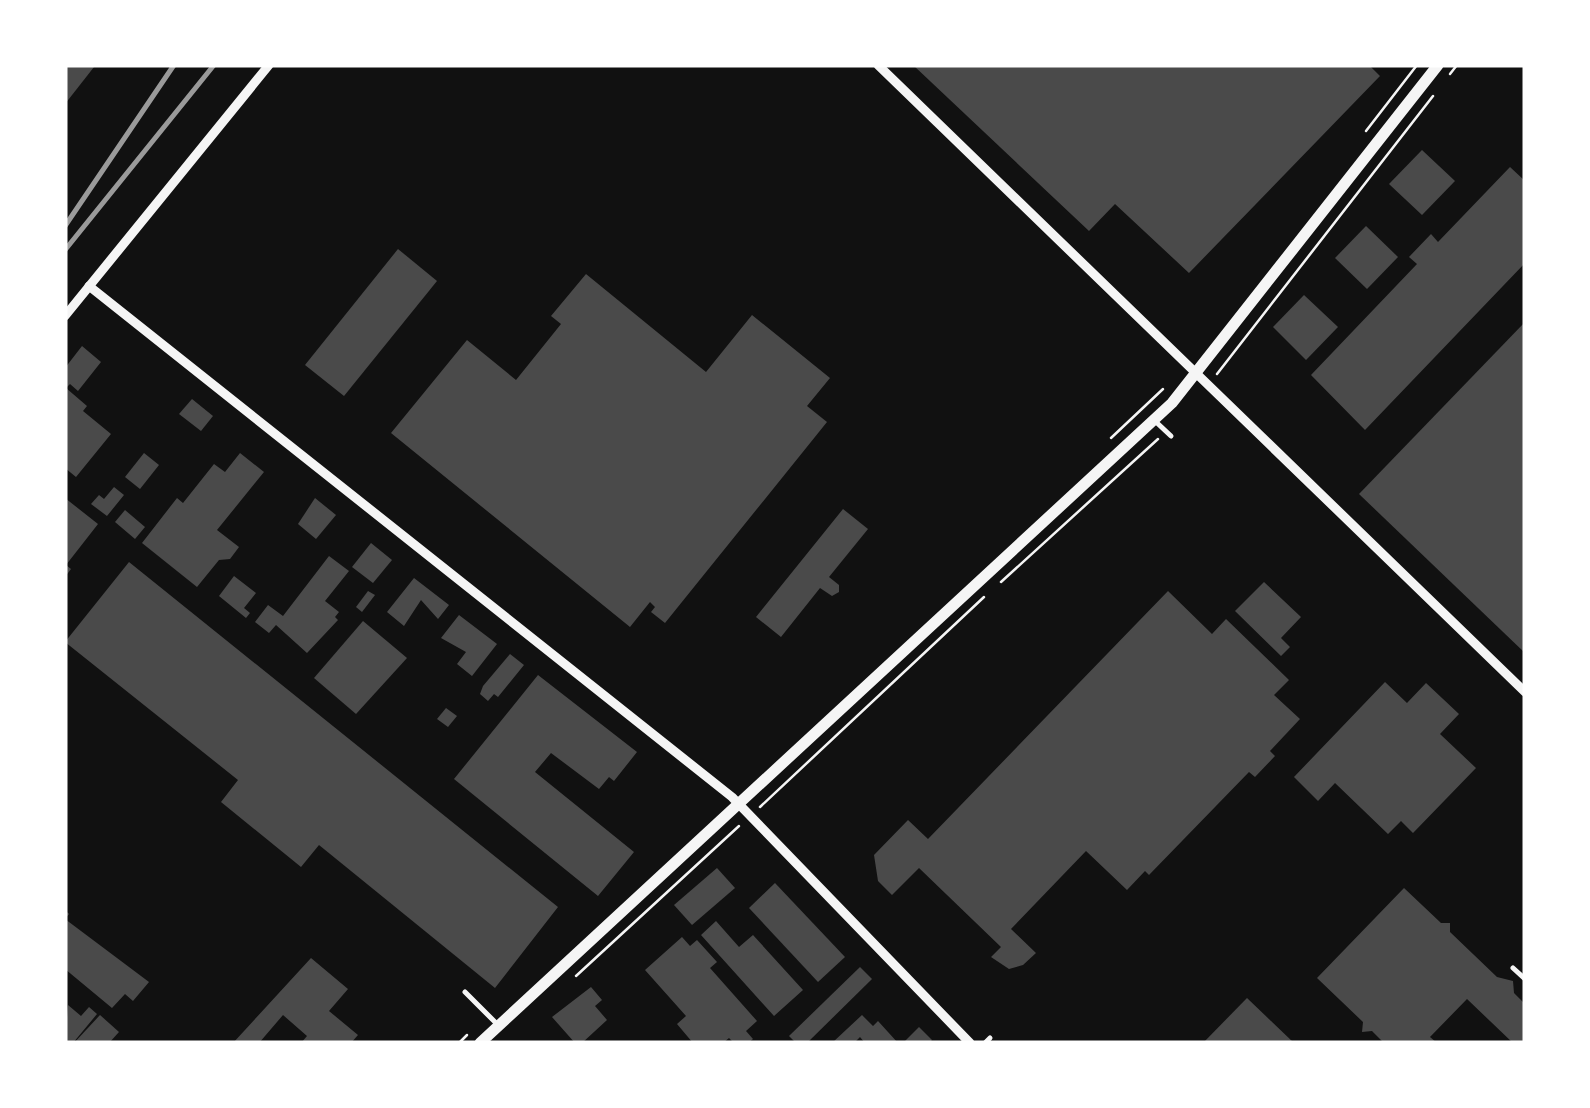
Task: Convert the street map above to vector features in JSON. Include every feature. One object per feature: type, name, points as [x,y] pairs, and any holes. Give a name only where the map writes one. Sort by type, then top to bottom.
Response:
[{"type":"street","points":[[65,316],[269,65]]},
{"type":"street","points":[[878,65],[1525,692]]},
{"type":"street","points":[[480,1043],[1154,420],[1197,375],[1438,65]]},
{"type":"street","points":[[89,286],[740,806],[970,1043]]},
{"type":"lane","points":[[1154,420],[1170,436]]},
{"type":"lane","points":[[1513,968],[1525,979]]},
{"type":"lane","points":[[466,992],[499,1026]]},
{"type":"path","points":[[1356,144],[1417,65]]},
{"type":"path","points":[[1108,442],[1165,387]]},
{"type":"path","points":[[459,1043],[469,1033]]},
{"type":"building","points":[[65,65],[94,67],[65,104]]},
{"type":"building","points":[[913,65],[1369,65],[1380,76],[1189,273],[1115,204],[1089,231]]},
{"type":"building","points":[[1422,150],[1455,181],[1422,215],[1389,184]]},
{"type":"building","points":[[1510,167],[1525,181],[1525,263],[1365,430],[1311,375],[1417,264],[1409,257],[1431,234],[1438,242]]},
{"type":"building","points":[[1366,226],[1398,257],[1367,289],[1335,258]]},
{"type":"building","points":[[398,249],[437,281],[344,396],[305,365]]},
{"type":"building","points":[[586,274],[706,372],[752,315],[830,378],[807,406],[827,422],[665,623],[651,612],[655,607],[650,602],[630,627],[391,433],[467,340],[516,380],[561,324],[551,316]]},
{"type":"building","points":[[1304,295],[1338,327],[1306,360],[1273,327]]},
{"type":"building","points":[[1525,322],[1525,653],[1359,494]]},
{"type":"building","points":[[82,346],[101,362],[78,391],[70,384],[66,388],[87,406],[83,411],[111,434],[76,477],[65,468],[65,368]]},
{"type":"building","points":[[192,399],[213,416],[201,431],[179,414]]},
{"type":"building","points":[[144,453],[159,465],[140,489],[125,477]]},
{"type":"building","points":[[240,453],[264,472],[217,530],[239,547],[230,559],[219,560],[197,587],[142,543],[177,498],[183,503],[214,464],[225,472]]},
{"type":"building","points":[[114,487],[124,495],[107,516],[91,504],[99,495],[104,499]]},
{"type":"building","points":[[65,498],[98,524],[66,565],[71,569],[65,577]]},
{"type":"building","points":[[315,498],[336,515],[316,539],[298,524]]},
{"type":"building","points":[[843,509],[868,529],[829,577],[839,585],[839,592],[832,596],[820,588],[781,637],[756,617]]},
{"type":"building","points":[[125,510],[145,527],[135,539],[115,522]]},
{"type":"building","points":[[371,543],[392,560],[373,583],[352,567]]},
{"type":"building","points":[[329,556],[349,571],[325,601],[339,612],[335,617],[338,620],[307,653],[276,625],[269,633],[255,622],[268,605],[283,616]]},
{"type":"building","points":[[129,562],[558,907],[495,988],[319,845],[301,867],[221,802],[238,780],[65,642]]},
{"type":"building","points":[[234,576],[256,593],[244,608],[250,613],[246,618],[219,596]]},
{"type":"building","points":[[414,578],[449,605],[438,619],[421,600],[404,626],[387,612]]},
{"type":"building","points":[[1264,582],[1301,617],[1281,638],[1290,647],[1281,656],[1235,611]]},
{"type":"building","points":[[368,591],[375,595],[362,612],[356,607]]},
{"type":"building","points":[[1168,591],[1212,634],[1226,619],[1289,680],[1274,695],[1300,719],[1270,751],[1275,756],[1255,777],[1249,772],[1149,875],[1145,871],[1127,890],[1086,851],[1011,929],[1036,953],[1023,965],[1009,969],[991,957],[1001,947],[919,868],[892,895],[878,881],[874,855],[908,820],[928,839]]},
{"type":"building","points":[[459,615],[497,644],[472,676],[457,664],[466,652],[441,638]]},
{"type":"building","points":[[363,621],[407,658],[356,714],[314,678]]},
{"type":"building","points":[[510,654],[524,665],[498,697],[494,694],[488,701],[480,694],[483,686]]},
{"type":"building","points":[[538,675],[637,752],[614,781],[609,777],[599,789],[551,753],[535,772],[634,852],[598,896],[454,779]]},
{"type":"building","points":[[1385,682],[1407,703],[1426,683],[1459,714],[1440,734],[1476,768],[1413,833],[1401,821],[1388,834],[1335,783],[1318,801],[1294,777]]},
{"type":"building","points":[[446,708],[457,716],[448,727],[437,719]]},
{"type":"building","points":[[717,868],[735,888],[692,925],[674,905]]},
{"type":"building","points":[[775,883],[845,957],[818,982],[749,908]]},
{"type":"building","points":[[1404,888],[1441,923],[1450,923],[1450,932],[1497,977],[1513,981],[1514,993],[1525,1004],[1525,1043],[1513,1043],[1467,999],[1430,1037],[1437,1043],[1384,1043],[1372,1031],[1362,1032],[1363,1022],[1317,978]]},
{"type":"building","points":[[65,919],[149,982],[133,1001],[125,994],[112,1008],[65,969]]},
{"type":"building","points":[[716,921],[739,947],[753,935],[803,990],[774,1016],[701,935]]},
{"type":"building","points":[[682,937],[690,946],[697,940],[717,962],[710,968],[757,1021],[746,1031],[753,1039],[748,1043],[734,1043],[729,1038],[723,1043],[693,1043],[677,1024],[686,1016],[645,970]]},
{"type":"building","points":[[311,958],[348,989],[329,1011],[358,1035],[351,1043],[301,1043],[307,1036],[283,1015],[259,1043],[233,1043]]},
{"type":"building","points":[[860,967],[872,979],[807,1043],[796,1043],[789,1036]]},
{"type":"building","points":[[591,987],[602,1000],[595,1006],[607,1020],[582,1043],[575,1043],[552,1017]]},
{"type":"building","points":[[1247,998],[1294,1043],[1203,1043]]},
{"type":"building","points":[[68,1005],[81,1016],[89,1007],[97,1014],[73,1043],[65,1043]]},
{"type":"building","points":[[100,1015],[119,1032],[109,1043],[74,1043]]},
{"type":"building","points":[[862,1015],[873,1026],[878,1021],[898,1043],[865,1043],[860,1037],[854,1043],[832,1043]]},
{"type":"building","points":[[919,1027],[932,1040],[929,1043],[903,1043]]},
{"type":"railway","points":[[65,226],[174,65]]},
{"type":"railway","points":[[65,250],[214,65]]}]
